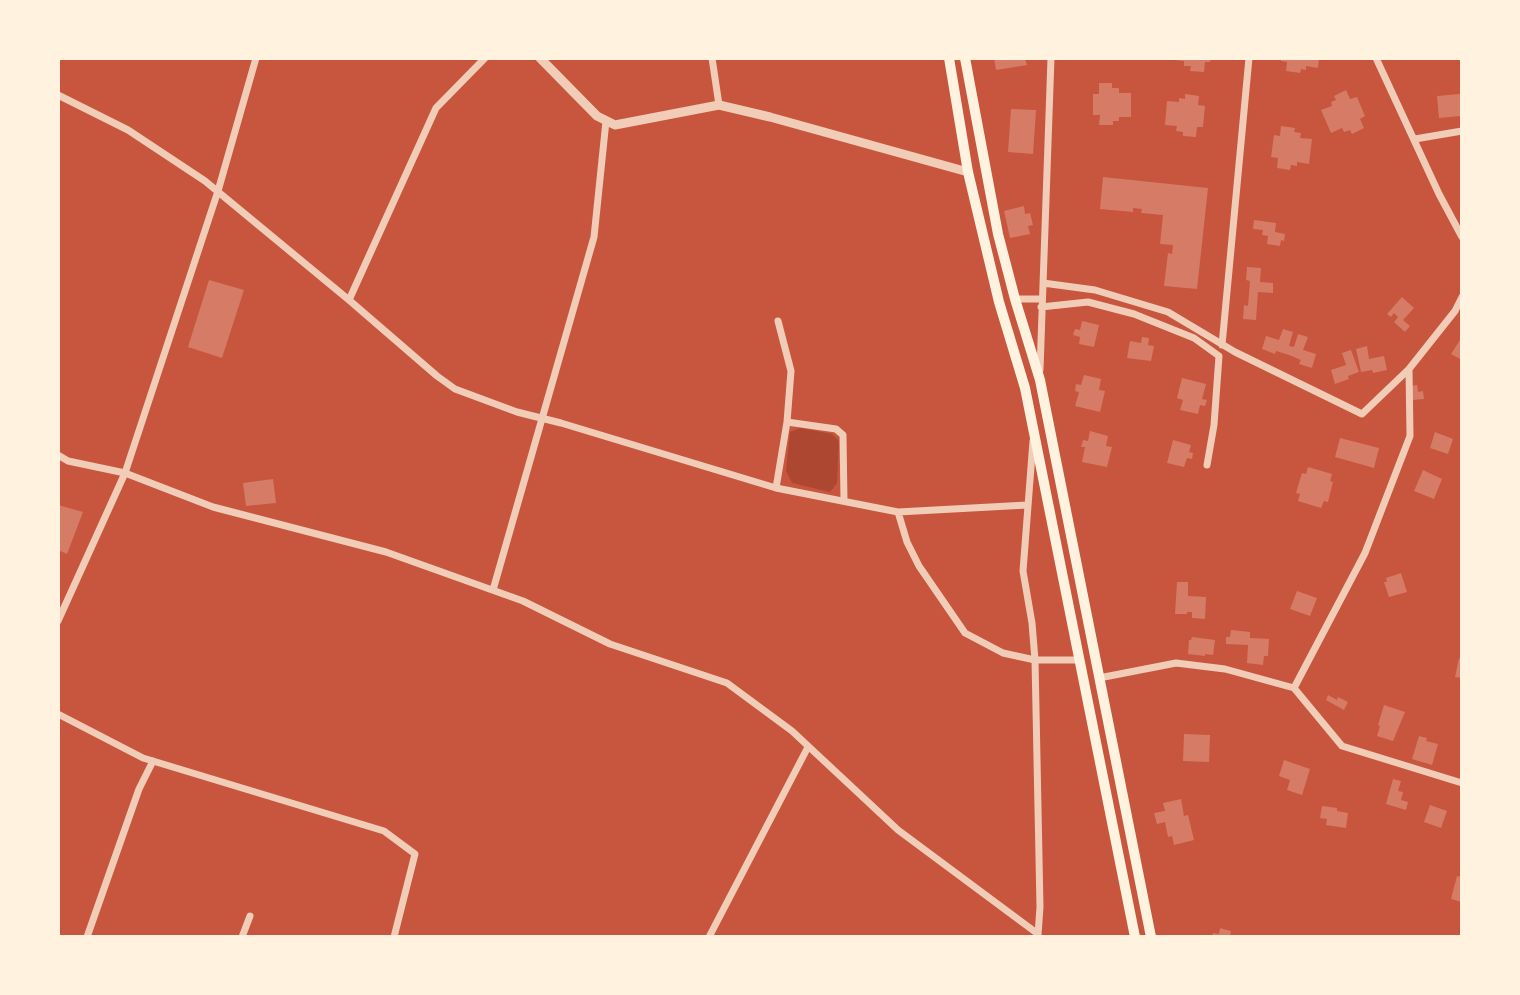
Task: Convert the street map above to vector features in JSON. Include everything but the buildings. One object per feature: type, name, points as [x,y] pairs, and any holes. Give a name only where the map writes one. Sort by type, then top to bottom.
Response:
[{"type":"main road","points":[[949,58],[968,172],[999,302],[1025,388],[1135,937]]},
{"type":"main road","points":[[965,58],[989,190],[1015,299],[1040,380],[1151,937]]},
{"type":"street","points":[[58,621],[125,473],[218,191],[256,58]]},
{"type":"street","points":[[349,300],[436,108],[485,58]]},
{"type":"street","points":[[540,58],[597,116],[615,125],[719,105],[968,172]]},
{"type":"street","points":[[712,58],[719,105]]},
{"type":"street","points":[[1040,380],[1051,58]]},
{"type":"street","points":[[1222,345],[1249,58]]},
{"type":"street","points":[[1376,58],[1462,237]]},
{"type":"street","points":[[58,95],[128,130],[205,181],[455,389],[517,412],[776,488],[898,512],[1027,505]]},
{"type":"street","points":[[493,590],[594,237],[606,121]]},
{"type":"street","points":[[1415,139],[1462,131]]},
{"type":"street","points":[[1043,283],[1095,290],[1168,312],[1222,345],[1362,414],[1409,369],[1455,311],[1462,297]]},
{"type":"street","points":[[1015,299],[1042,303],[1088,302],[1134,314],[1194,338],[1219,356],[1214,425],[1207,465]]},
{"type":"street","points":[[776,488],[787,422],[791,371],[778,321]]},
{"type":"street","points":[[1294,688],[1365,553],[1410,436],[1409,369]]},
{"type":"street","points":[[787,422],[836,429],[843,435],[844,501]]},
{"type":"street","points":[[1033,431],[1023,571],[1035,660],[1038,935]]},
{"type":"street","points":[[58,455],[68,461],[125,473],[213,507],[386,552],[523,601],[610,644],[727,683],[792,731],[898,830],[1038,935]]},
{"type":"street","points":[[898,512],[907,542],[919,566],[965,633],[1003,653],[1035,660],[1080,660]]},
{"type":"street","points":[[1099,678],[1176,663],[1225,669],[1294,688],[1342,746],[1462,783]]},
{"type":"street","points":[[58,714],[143,758],[384,831],[415,854],[394,937]]},
{"type":"street","points":[[709,937],[808,747]]},
{"type":"street","points":[[87,937],[139,789],[153,761]]},
{"type":"street","points":[[242,937],[250,916]]},
{"type":"shaded area","points":[[800,428],[832,434],[839,441],[837,483],[830,492],[792,483],[786,471],[790,432]]}]
